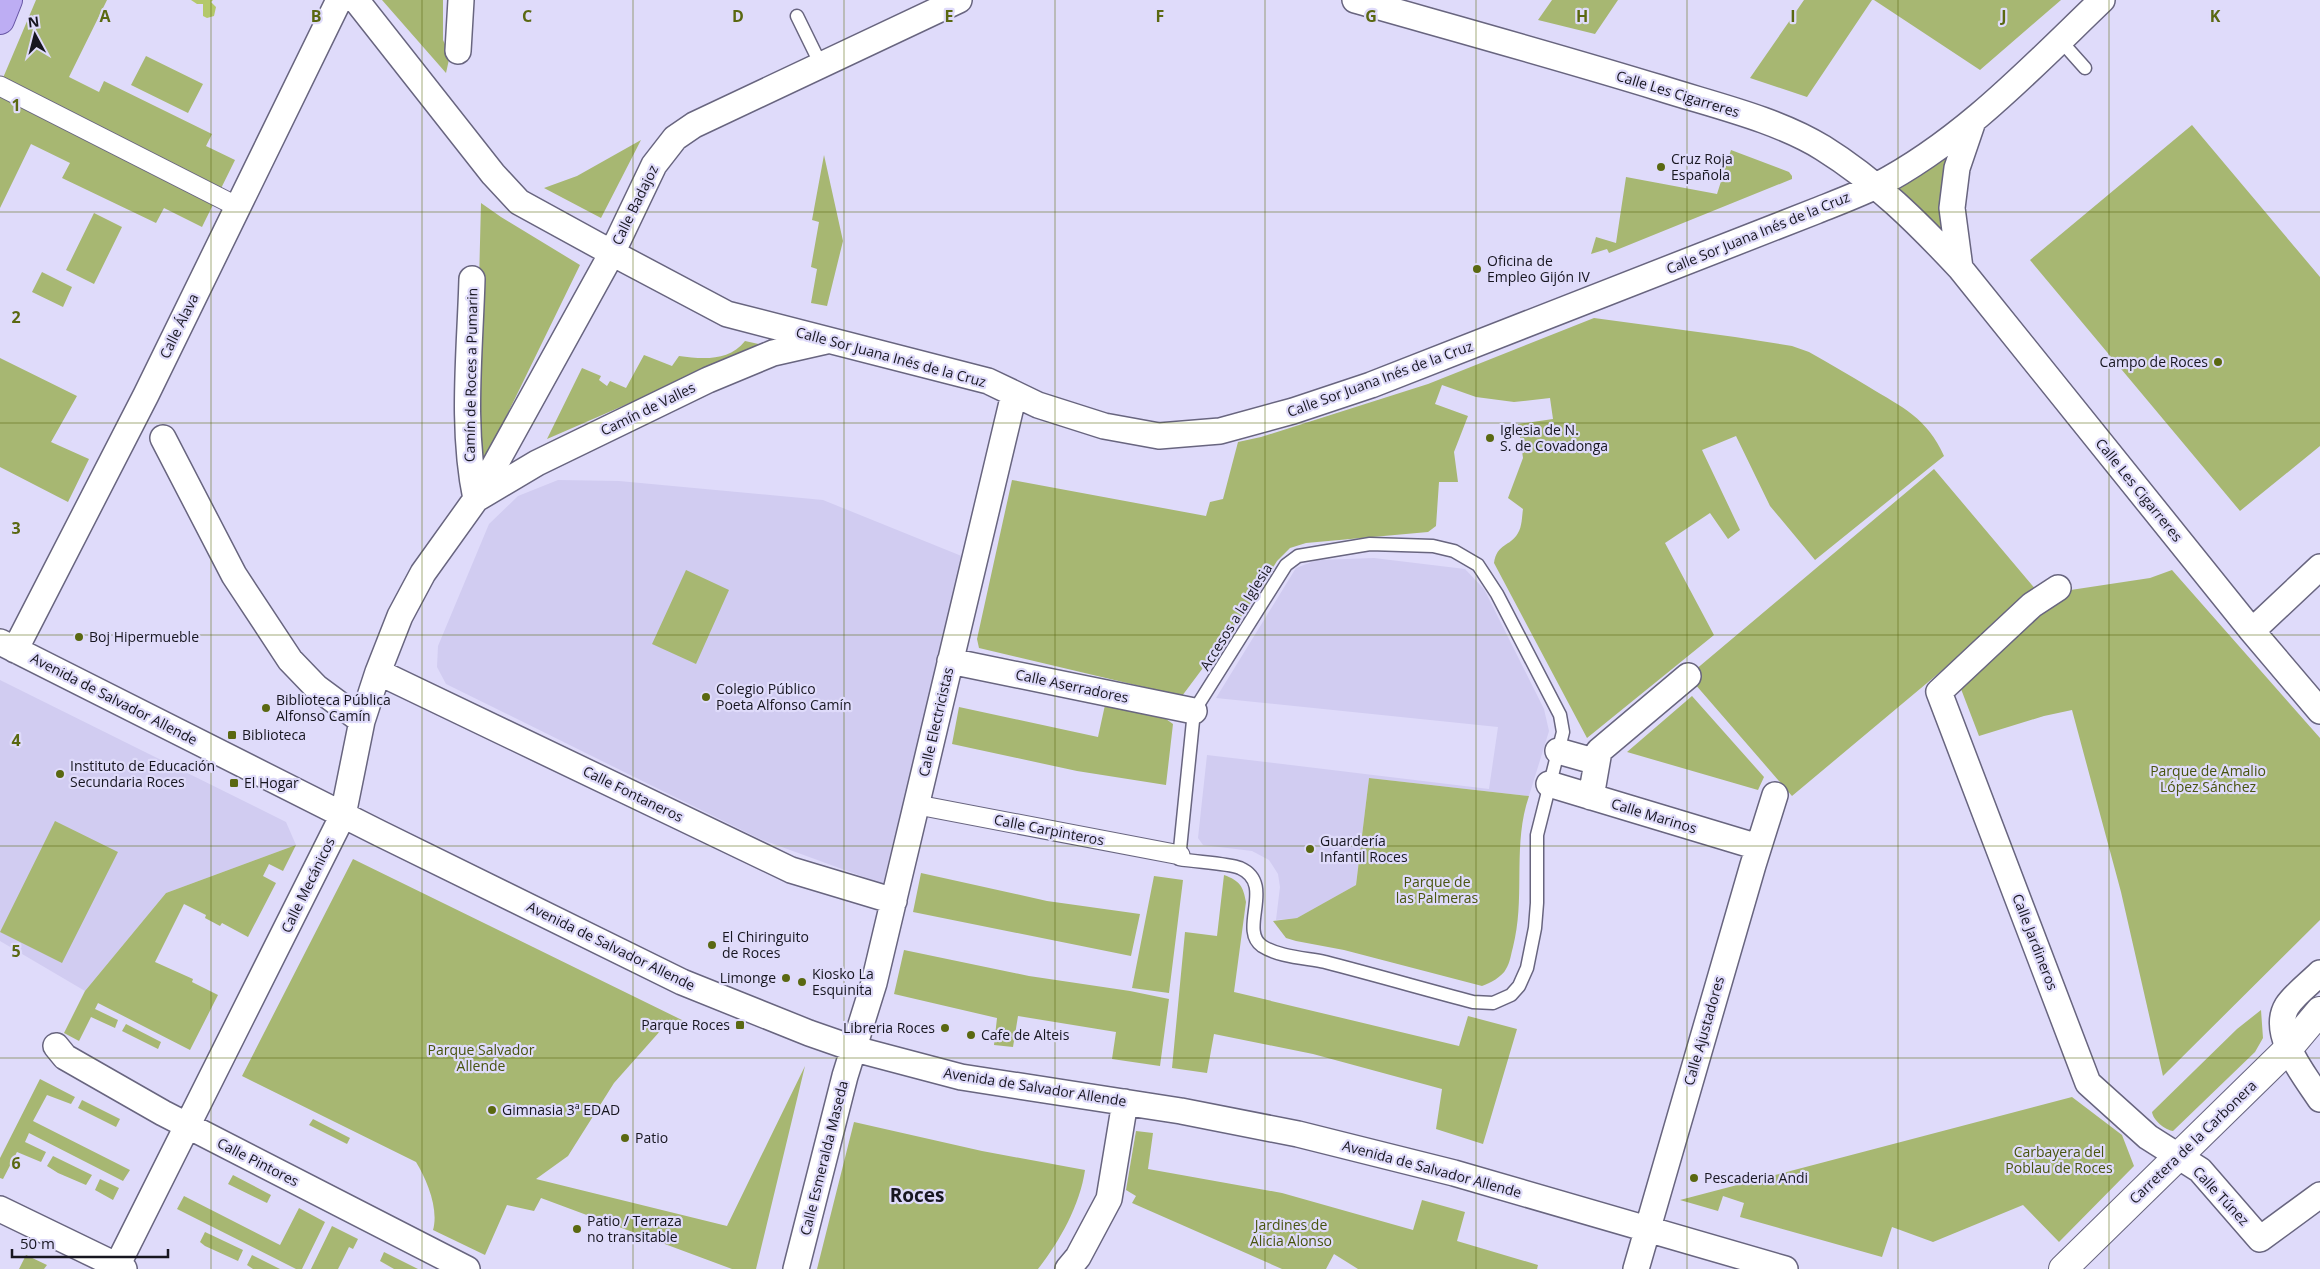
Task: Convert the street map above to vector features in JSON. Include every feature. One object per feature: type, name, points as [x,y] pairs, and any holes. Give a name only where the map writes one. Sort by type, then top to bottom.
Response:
[{"type":"main road","points":[[0,20],[8,0]]},
{"type":"street","name":"Calle Álava","points":[[8,646],[146,395],[236,206],[339,0]]},
{"type":"street","name":"Calle Sor Juana Inés de la Cruz","points":[[356,0],[492,174],[519,202],[612,253],[728,314],[988,381],[1038,405],[1104,426],[1159,436],[1220,431],[1293,411],[1372,385],[1807,215],[1876,186],[1936,148],[1973,120],[2102,0]]},
{"type":"street","points":[[458,51],[461,0]]},
{"type":"street","name":"Calle Badajoz","points":[[476,499],[612,253],[654,165],[675,138],[694,125],[959,0]]},
{"type":"street","name":"Calle Les Cigarreres","points":[[1355,0],[1550,55],[1760,119],[1822,148],[1876,186],[1920,225],[1960,268],[2252,631],[2320,711]]},
{"type":"street","points":[[0,86],[236,206]]},
{"type":"street","points":[[1960,268],[1952,208],[1957,168],[1973,120]]},
{"type":"street","name":"Camín de Roces a Pumarin","points":[[472,279],[469,468],[476,499]]},
{"type":"street","name":"Camín de Valles","points":[[476,499],[537,463],[708,380],[773,353],[829,340]]},
{"type":"street","name":"Calle Electricistas","points":[[855,1049],[874,984],[918,805],[950,661],[1014,394]]},
{"type":"street","points":[[163,438],[234,575],[290,660],[316,687],[362,721]]},
{"type":"street","name":"Calle Mecánicos","points":[[121,1267],[187,1125],[343,815],[362,721],[378,672],[400,616],[423,573],[476,499]]},
{"type":"street","points":[[2252,631],[2320,567]]},
{"type":"street","name":"Calle Jardineros","points":[[2058,588],[2032,605],[1939,692],[2088,1083],[2148,1137],[2179,1156]]},
{"type":"street","name":"Avenida de Salvador Allende","points":[[8,646],[343,815],[682,982],[800,1030],[855,1049],[962,1077],[1125,1102],[1298,1134],[1454,1173],[1785,1269]]},
{"type":"street","name":"Calle Aserradores","points":[[950,661],[1194,711]]},
{"type":"street","name":"Calle Fontaneros","points":[[378,672],[791,870],[894,901]]},
{"type":"street","points":[[1590,797],[1599,751],[1688,676]]},
{"type":"street","points":[[1558,752],[1597,762]]},
{"type":"street","name":"Calle Marinos","points":[[1549,784],[1758,847]]},
{"type":"street","name":"Calle Ajustadores","points":[[1636,1269],[1758,847],[1776,795]]},
{"type":"street","name":"Calle Carpinteros","points":[[918,805],[1180,855]]},
{"type":"street","points":[[2320,973],[2287,1006],[2282,1020],[2283,1033],[2288,1049],[2320,1099]]},
{"type":"street","name":"Carretera de la Carbonera","points":[[2063,1269],[2288,1049],[2320,1011]]},
{"type":"street","name":"Calle Pintores","points":[[56,1046],[65,1057],[187,1125],[467,1269]]},
{"type":"street","name":"Calle Esmeralda Maseda","points":[[796,1269],[845,1076],[855,1049]]},
{"type":"street","points":[[1068,1269],[1078,1257],[1109,1199],[1125,1102]]},
{"type":"street","name":"Calle Túnez","points":[[2179,1156],[2200,1170],[2260,1239],[2320,1195]]},
{"type":"street","points":[[0,1209],[121,1267]]},
{"type":"lane","points":[[797,16],[821,65]]},
{"type":"lane","points":[[2060,40],[2085,68]]},
{"type":"lane","name":"Accesos a la Iglesia","points":[[1180,855],[1180,859],[1239,868],[1250,874],[1257,896],[1253,928],[1256,940],[1263,947],[1473,1002],[1493,1003],[1511,995],[1519,986],[1527,968],[1536,912],[1538,835],[1563,732],[1560,715],[1497,594],[1478,565],[1454,551],[1433,546],[1370,544],[1298,556],[1286,565],[1194,711]]},
{"type":"lane","points":[[1180,855],[1194,711]]},
{"type":"shaded area","points":[[191,0],[213,0],[211,2],[216,7],[214,16],[207,18],[203,16],[203,4],[197,4]]},
{"type":"shaded area","points":[[558,480],[619,481],[823,500],[964,557],[883,884],[760,839],[446,684],[437,667],[438,646],[489,524],[518,496]]},
{"type":"shaded area","points":[[1374,558],[1465,569],[1484,589],[1544,709],[1549,731],[1529,796],[1369,778],[1356,885],[1297,918],[1276,920],[1280,887],[1278,874],[1269,860],[1252,851],[1203,845],[1198,838],[1207,755],[1489,789],[1498,727],[1216,698],[1296,568],[1317,560]]},
{"type":"shaded area","points":[[0,680],[286,822],[296,845],[166,893],[85,991],[0,941]]},
{"type":"green space","points":[[36,0],[107,0],[69,77],[99,92],[104,81],[212,134],[206,146],[235,160],[202,227],[164,208],[156,223],[62,178],[70,163],[31,144],[0,208],[0,85]]},
{"type":"green space","points":[[382,0],[443,0],[443,40],[450,55],[446,73]]},
{"type":"green space","points":[[1552,0],[1618,0],[1595,34],[1538,20]]},
{"type":"green space","points":[[1804,0],[1872,0],[1807,97],[1750,78]]},
{"type":"green space","points":[[1874,0],[2061,0],[1980,70]]},
{"type":"green space","points":[[146,56],[203,84],[188,113],[131,85]]},
{"type":"green space","name":"Campo de Roces","points":[[2192,125],[2320,277],[2320,446],[2240,511],[2030,260]]},
{"type":"green space","points":[[641,140],[601,218],[544,188],[577,176]]},
{"type":"green space","points":[[1958,145],[1949,239],[1896,187]]},
{"type":"green space","points":[[1731,150],[1789,172],[1792,179],[1609,253],[1607,249],[1591,254],[1596,237],[1616,243],[1626,177],[1717,194]]},
{"type":"green space","points":[[824,155],[843,241],[827,306],[811,303],[817,269],[811,267],[819,222],[812,220]]},
{"type":"green space","points":[[481,203],[580,265],[485,460],[481,459],[475,441]]},
{"type":"green space","points":[[94,213],[122,227],[94,284],[66,270]]},
{"type":"green space","points":[[42,272],[72,287],[63,307],[32,292]]},
{"type":"green space","points":[[1594,318],[1792,346],[1809,352],[1903,408],[1930,432],[1944,456],[1815,560],[1770,506],[1736,436],[1702,450],[1740,530],[1728,539],[1710,513],[1665,543],[1714,635],[1587,738],[1494,563],[1498,552],[1515,537],[1521,525],[1523,509],[1508,498],[1523,458],[1518,424],[1553,419],[1550,398],[1514,402],[1476,397],[1442,385],[1435,404],[1468,416],[1454,452],[1458,482],[1439,482],[1436,526],[1428,532],[1306,543],[1290,548],[1277,561],[1247,609],[1182,696],[979,648],[977,639],[1012,480],[1206,516],[1210,502],[1223,499],[1238,442],[1261,437],[1428,384]]},
{"type":"green space","points":[[745,341],[763,345],[547,439],[582,368],[601,376],[599,380],[607,386],[610,381],[626,388],[644,355],[672,366],[679,356],[714,358],[723,356],[731,353]]},
{"type":"green space","points":[[0,358],[77,396],[51,442],[89,459],[68,502],[0,467]]},
{"type":"green space","points":[[1934,469],[2037,591],[1792,796],[1688,676]]},
{"type":"green space","points":[[686,570],[729,590],[696,664],[652,644]]},
{"type":"green space","name":"Parque de Amalio López Sánchez","points":[[2172,570],[2320,738],[2320,920],[2163,1076],[2121,892],[2072,710],[2044,716],[1979,736],[1961,689],[2041,605],[2064,591],[2150,578]]},
{"type":"green space","points":[[1692,696],[1764,777],[1758,790],[1627,752]]},
{"type":"green space","points":[[1105,705],[1166,719],[1173,724],[1166,785],[1077,771],[952,744],[959,707],[1098,737]]},
{"type":"green space","name":"Parque de las Palmeras","points":[[1369,778],[1529,796],[1521,833],[1517,928],[1508,964],[1502,975],[1482,986],[1344,950],[1286,938],[1273,921],[1297,918],[1356,885]]},
{"type":"green space","points":[[55,821],[118,852],[62,963],[0,932]]},
{"type":"green space","points":[[296,845],[283,871],[269,864],[263,876],[276,883],[248,937],[222,923],[220,926],[205,918],[206,915],[184,904],[155,962],[193,979],[192,982],[218,995],[190,1050],[98,1003],[95,1009],[118,1020],[115,1028],[91,1017],[79,1041],[64,1033],[85,991],[166,893]]},
{"type":"green space","name":"Parque Salvador Allende","points":[[353,859],[684,1021],[661,1030],[614,1083],[568,1156],[536,1179],[727,1226],[805,1066],[756,1269],[732,1269],[541,1198],[534,1211],[507,1205],[485,1255],[433,1230],[434,1213],[431,1195],[416,1162],[242,1076]]},
{"type":"green space","points":[[921,873],[1047,901],[1140,914],[1131,956],[913,912]]},
{"type":"green space","points":[[1224,875],[1234,879],[1240,885],[1246,902],[1234,992],[1459,1046],[1468,1016],[1517,1029],[1483,1144],[1436,1129],[1442,1089],[1313,1054],[1214,1034],[1207,1073],[1172,1068],[1185,932],[1217,936]]},
{"type":"green space","points":[[1154,876],[1183,880],[1169,993],[1132,988]]},
{"type":"green space","points":[[904,950],[1029,976],[1130,991],[1169,999],[1160,1066],[1112,1059],[1116,1032],[1018,1016],[1013,1047],[994,1045],[997,1018],[894,994]]},
{"type":"green space","points":[[2261,1010],[2263,1038],[2255,1052],[2173,1131],[2166,1129],[2160,1124],[2152,1112],[2237,1029]]},
{"type":"green space","points":[[126,1024],[161,1042],[158,1049],[122,1031]]},
{"type":"green space","points":[[40,1079],[75,1097],[71,1104],[47,1095],[33,1121],[130,1170],[123,1181],[29,1133],[25,1142],[46,1152],[41,1162],[17,1152],[3,1179],[0,1178],[0,1158]]},
{"type":"green space","name":"Carbayera del Poblau de Roces","points":[[2072,1097],[2122,1135],[2134,1166],[2059,1242],[2023,1205],[1933,1242],[1892,1227],[1882,1257],[1740,1217],[1744,1203],[1723,1196],[1718,1211],[1680,1200]]},
{"type":"green space","points":[[82,1100],[120,1119],[116,1127],[78,1108]]},
{"type":"green space","points":[[313,1119],[350,1138],[347,1144],[309,1125]]},
{"type":"green space","points":[[854,1122],[982,1151],[1085,1170],[1079,1196],[1061,1235],[1038,1269],[817,1269]]},
{"type":"green space","name":"Jardines de Alicia Alonso","points":[[1136,1131],[1153,1133],[1148,1169],[1282,1193],[1413,1230],[1422,1200],[1465,1212],[1457,1241],[1538,1265],[1537,1269],[1358,1269],[1334,1254],[1326,1269],[1282,1269],[1132,1203],[1136,1196],[1126,1190]]},
{"type":"green space","points":[[53,1156],[92,1175],[86,1185],[47,1166]]},
{"type":"green space","points":[[233,1175],[271,1195],[267,1203],[228,1184]]},
{"type":"green space","points":[[100,1179],[119,1188],[113,1200],[95,1190]]},
{"type":"green space","points":[[184,1196],[280,1245],[299,1208],[325,1222],[302,1269],[296,1269],[177,1209]]},
{"type":"green space","points":[[332,1226],[358,1239],[353,1249],[349,1247],[338,1269],[311,1269]]},
{"type":"green space","points":[[205,1232],[243,1250],[238,1261],[200,1242]]},
{"type":"green space","points":[[384,1252],[418,1269],[394,1269],[380,1261]]},
{"type":"green space","points":[[26,1255],[47,1265],[44,1269],[19,1269]]},
{"type":"green space","points":[[252,1255],[280,1269],[253,1269],[247,1265]]},
{"type":"place","name":"Cruz Roja Española","points":[[1661,167]]},
{"type":"place","name":"Oficina de Empleo Gijón IV","points":[[1477,269]]},
{"type":"place","name":"Campo de Roces","points":[[2218,362]]},
{"type":"place","name":"Iglesia de N. S. de Covadonga","points":[[1490,438]]},
{"type":"place","name":"Boj Hipermueble","points":[[79,637]]},
{"type":"place","name":"Colegio Público Poeta Alfonso Camín","points":[[706,697]]},
{"type":"place","name":"Biblioteca Pública Alfonso Camín","points":[[266,708]]},
{"type":"place","name":"Biblioteca","points":[[232,735]]},
{"type":"place","name":"Instituto de Educación Secundaria Roces","points":[[60,774]]},
{"type":"place","name":"El Hogar","points":[[234,783]]},
{"type":"place","name":"Guardería Infantil Roces","points":[[1310,849]]},
{"type":"place","name":"El Chiringuito de Roces","points":[[712,945]]},
{"type":"place","name":"Limonge","points":[[786,978]]},
{"type":"place","name":"Kiosko La Esquinita","points":[[802,982]]},
{"type":"place","name":"Parque Roces","points":[[740,1025]]},
{"type":"place","name":"Libreria Roces","points":[[945,1028]]},
{"type":"place","name":"Cafe de Alteis","points":[[971,1035]]},
{"type":"place","name":"Gimnasia 3ª EDAD","points":[[492,1110]]},
{"type":"place","name":"Patio","points":[[625,1138]]},
{"type":"place","name":"Pescaderia Andi","points":[[1694,1178]]},
{"type":"place","name":"Patio / Terraza no transitable","points":[[577,1229]]},
{"type":"district","name":"Roces","points":[[917,1195]]}]
